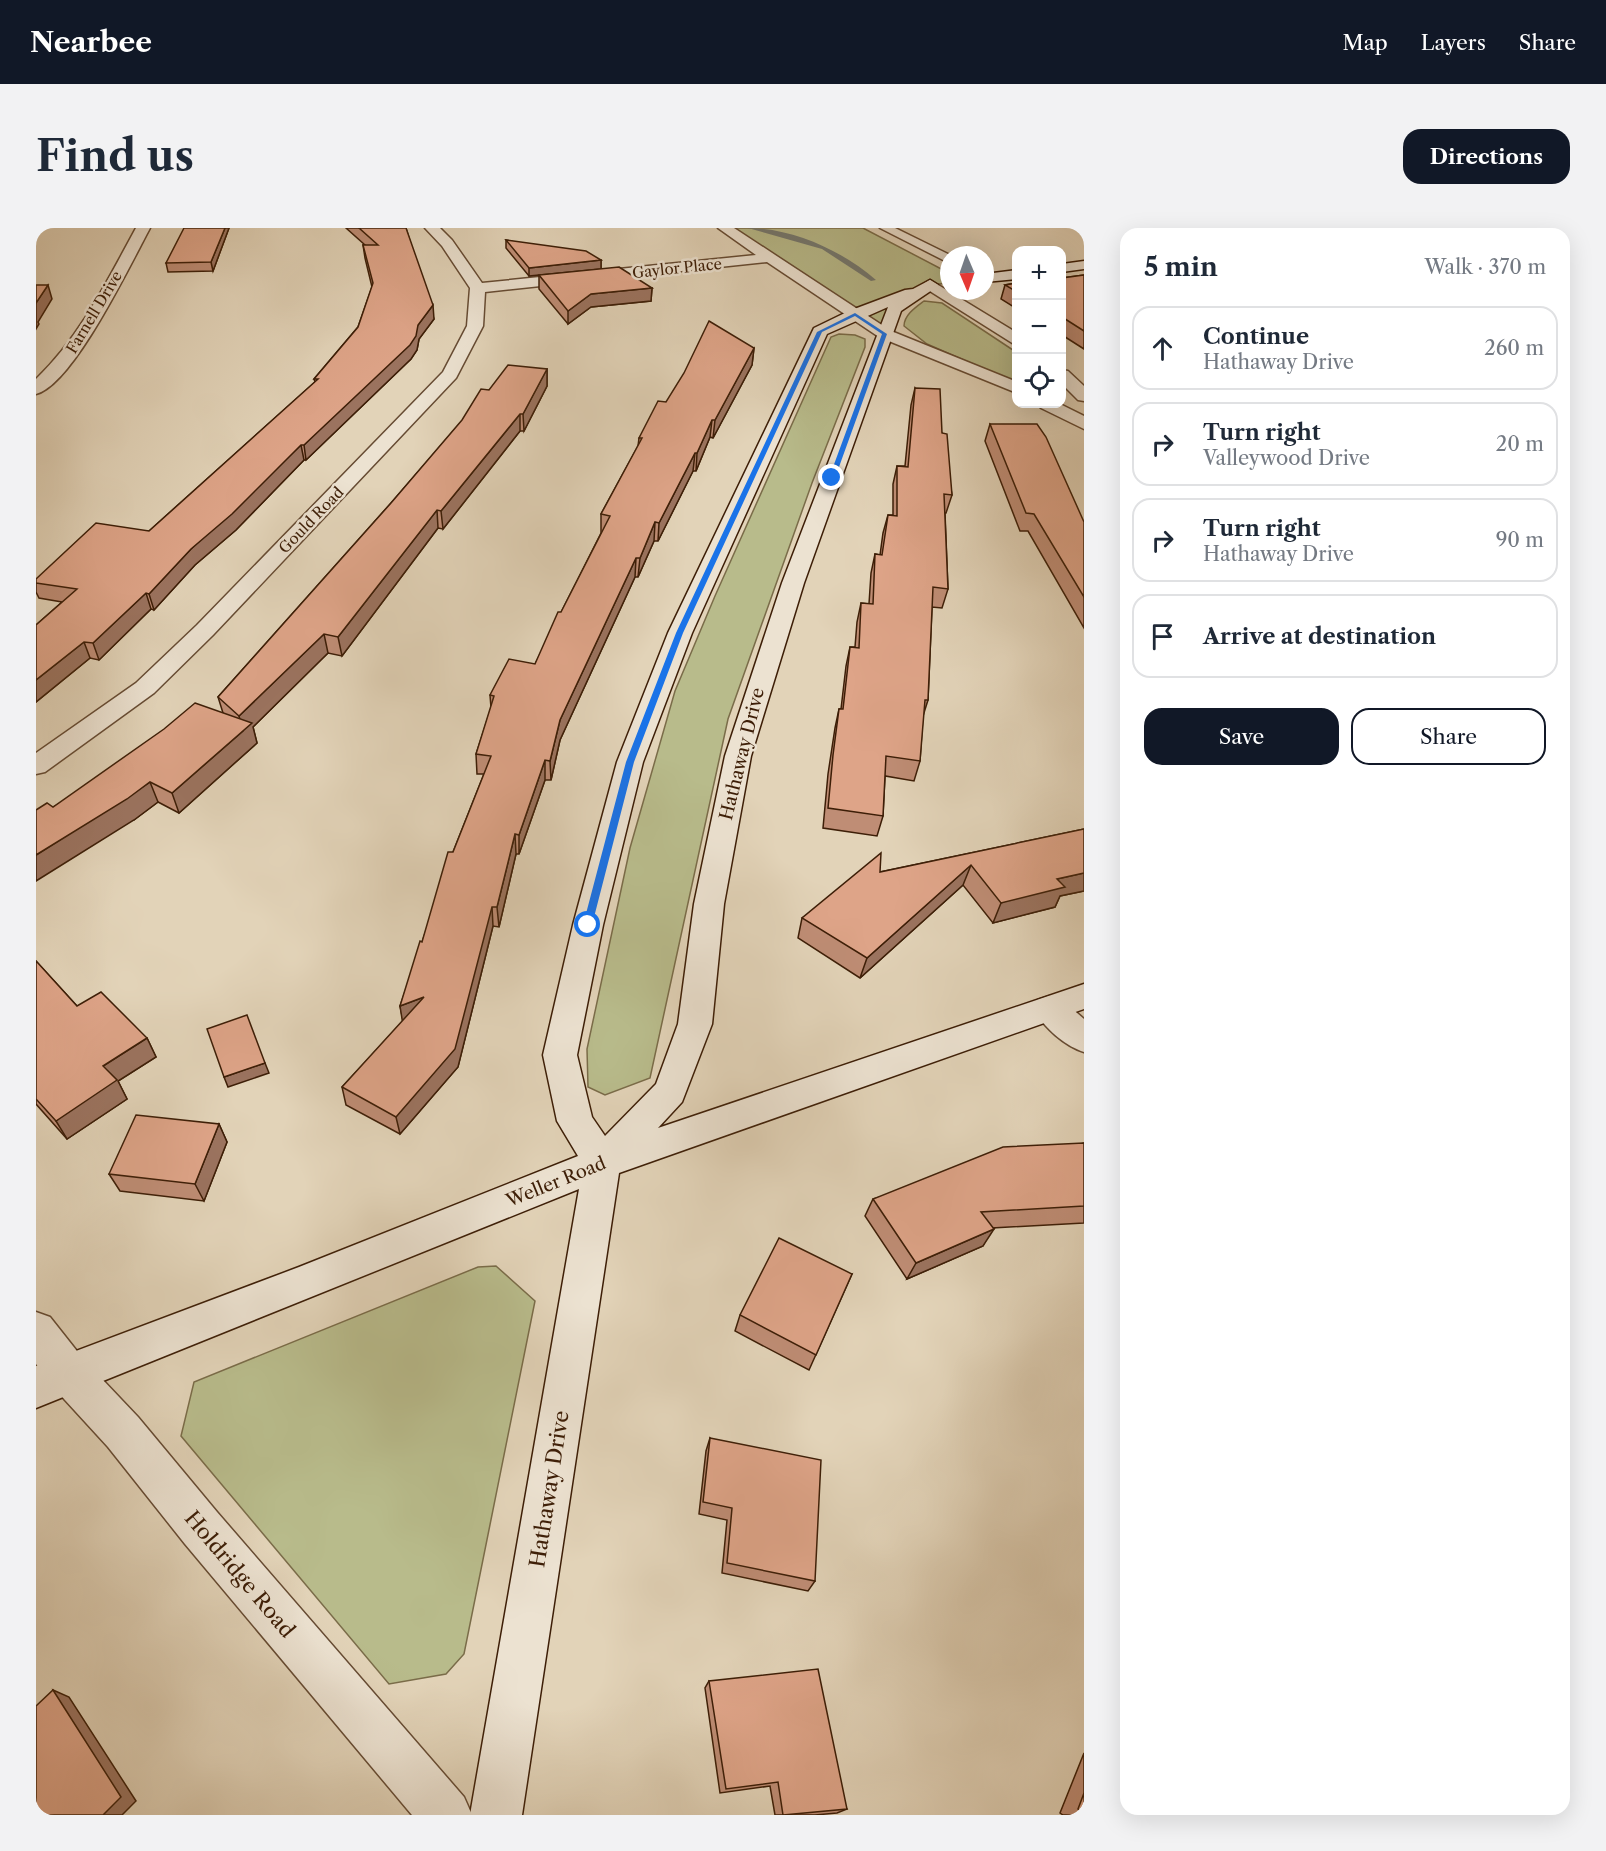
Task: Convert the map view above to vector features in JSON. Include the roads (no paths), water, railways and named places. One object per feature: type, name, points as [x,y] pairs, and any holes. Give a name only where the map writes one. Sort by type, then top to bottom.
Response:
[{"type":"street","name":"Farnell Drive","points":[[36,389],[63,363],[98,311],[142,228]]},
{"type":"street","points":[[432,228],[447,243],[478,288]]},
{"type":"street","points":[[725,228],[885,334],[1012,386]]},
{"type":"street","name":"Gaylor Place","points":[[478,288],[768,258]]},
{"type":"street","points":[[1066,267],[1084,265]]},
{"type":"street","points":[[994,277],[1012,275]]},
{"type":"street","points":[[602,1163],[575,1121],[560,1054],[588,925],[630,762],[680,633],[820,332],[855,314],[930,285],[940,284]]},
{"type":"street","points":[[930,285],[1012,338]]},
{"type":"street","name":"Hathaway Drive","points":[[496,1815],[602,1163],[670,1092],[695,1024],[708,904],[738,756],[793,583],[894,309],[930,285]]},
{"type":"street","name":"Gould Road","points":[[36,766],[145,688],[205,630],[450,374],[475,326],[478,288]]},
{"type":"street","points":[[1066,379],[1084,396]]},
{"type":"street","points":[[1055,408],[1084,423]]},
{"type":"street","name":"Weller Road","points":[[53,1381],[602,1163],[1084,996]]},
{"type":"street","points":[[1050,1009],[1084,1039]]},
{"type":"street","name":"Holdridge Road","points":[[36,1331],[53,1381],[123,1432],[201,1528],[446,1815]]},
{"type":"lane","points":[[886,228],[940,255]]},
{"type":"waterway","points":[[751,228],[784,235],[824,248],[873,280]]}]
